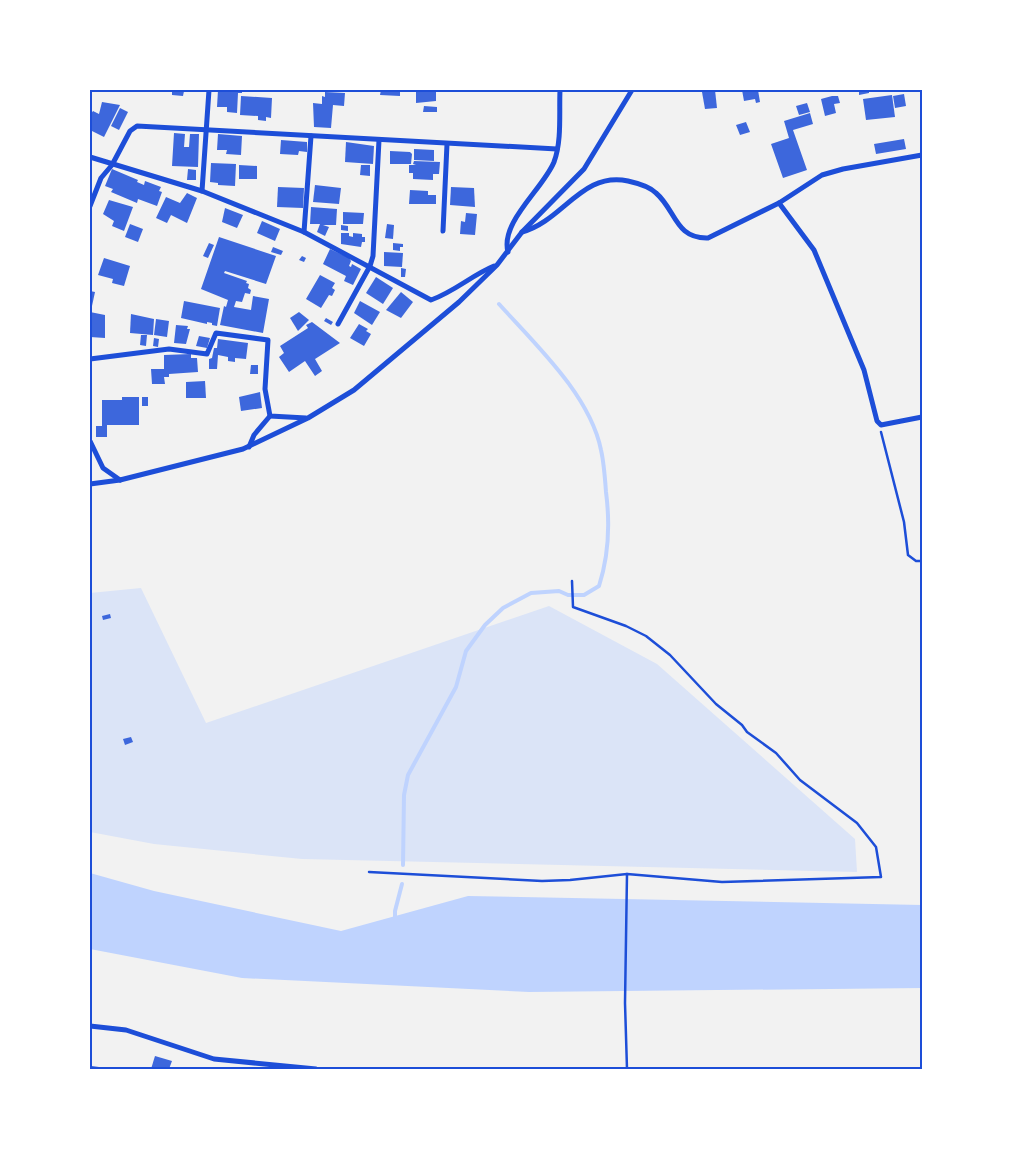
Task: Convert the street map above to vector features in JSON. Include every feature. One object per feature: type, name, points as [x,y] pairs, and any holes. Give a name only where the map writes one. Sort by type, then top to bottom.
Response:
[{"type":"street","points":[[202,191],[209,90]]},
{"type":"street","points":[[508,252],[505,242],[512,226],[554,164],[557,149],[560,90]]},
{"type":"street","points":[[90,484],[120,480],[249,447],[308,418],[354,390],[410,345],[459,302],[497,265],[522,232],[584,169],[632,90]]},
{"type":"street","points":[[90,206],[102,178],[112,165],[130,131],[137,126],[557,149]]},
{"type":"street","points":[[304,232],[311,136]]},
{"type":"street","points":[[338,324],[370,266],[379,140]]},
{"type":"street","points":[[442,231],[447,144]]},
{"type":"street","points":[[522,232],[536,228],[600,180],[615,178],[637,182],[656,193],[685,232],[695,238],[708,238],[779,203],[822,175],[843,169],[922,155]]},
{"type":"street","points":[[90,157],[202,191],[304,232],[431,300],[442,296],[482,271],[497,265]]},
{"type":"street","points":[[779,203],[814,250],[864,370],[877,420],[881,425],[922,417]]},
{"type":"street","points":[[90,359],[169,349],[207,354],[216,333],[268,340],[265,389],[270,416]]},
{"type":"street","points":[[270,416],[308,418]]},
{"type":"street","points":[[249,447],[254,435],[270,416]]},
{"type":"street","points":[[90,441],[103,468],[120,480]]},
{"type":"street","points":[[90,1026],[126,1030],[214,1059],[252,1066],[316,1069]]},
{"type":"path","points":[[881,425],[881,434],[904,522],[908,555],[916,561],[922,561]]},
{"type":"path","points":[[369,872],[542,880],[570,880],[627,874],[722,882],[881,877],[876,847],[857,823],[800,780],[776,753],[747,732],[658,645],[646,636],[614,620],[573,607],[572,581]]},
{"type":"path","points":[[627,874],[627,1069]]},
{"type":"shaded area","points":[[141,588],[206,723],[549,606],[657,664],[855,839],[857,872],[302,859],[154,844],[90,832],[90,593]]},
{"type":"water","points":[[90,873],[154,891],[341,931],[468,896],[922,905],[922,988],[529,992],[242,978],[90,949]]},
{"type":"building","points":[[172,90],[184,91],[183,96],[172,95]]},
{"type":"building","points":[[218,90],[242,90],[242,93],[238,93],[237,113],[227,112],[227,107],[217,107]]},
{"type":"building","points":[[381,90],[400,90],[400,96],[380,95]]},
{"type":"building","points":[[416,90],[436,90],[436,101],[416,103]]},
{"type":"building","points":[[715,90],[717,108],[705,109],[702,92]]},
{"type":"building","points":[[742,90],[758,90],[760,102],[756,103],[755,99],[744,101]]},
{"type":"building","points":[[859,90],[869,90],[869,93],[859,95]]},
{"type":"building","points":[[325,92],[345,93],[344,106],[333,105],[331,128],[314,127],[313,103],[322,104],[322,96],[325,97]]},
{"type":"building","points":[[904,94],[906,106],[895,108],[893,96]]},
{"type":"building","points":[[892,95],[895,117],[866,120],[863,99]]},
{"type":"building","points":[[241,96],[272,98],[271,118],[266,117],[266,121],[258,120],[258,116],[240,115]]},
{"type":"building","points":[[838,96],[840,103],[834,104],[836,113],[825,116],[821,99]]},
{"type":"building","points":[[102,102],[120,105],[104,137],[90,130],[90,115],[93,111],[99,114]]},
{"type":"building","points":[[807,103],[810,112],[799,115],[796,106]]},
{"type":"building","points":[[424,106],[437,107],[437,112],[423,112]]},
{"type":"building","points":[[120,108],[128,112],[119,130],[111,126]]},
{"type":"building","points":[[810,113],[813,124],[793,130],[807,170],[783,178],[771,144],[789,138],[784,121]]},
{"type":"building","points":[[746,122],[750,132],[740,135],[736,125]]},
{"type":"building","points":[[174,133],[185,134],[184,147],[189,147],[190,134],[199,134],[198,167],[172,166]]},
{"type":"building","points":[[218,134],[242,136],[241,155],[226,154],[227,150],[217,150]]},
{"type":"building","points":[[904,139],[906,149],[876,154],[874,144]]},
{"type":"building","points":[[281,140],[307,142],[307,152],[299,151],[298,155],[280,154]]},
{"type":"building","points":[[346,142],[374,146],[373,164],[345,162]]},
{"type":"building","points":[[414,149],[434,150],[434,161],[414,160]]},
{"type":"building","points":[[390,151],[410,152],[412,154],[411,164],[390,164]]},
{"type":"building","points":[[414,161],[440,162],[439,174],[433,174],[433,180],[413,179],[413,173],[409,173],[409,165],[416,165],[413,164]]},
{"type":"building","points":[[211,163],[236,164],[235,186],[218,185],[218,183],[210,182]]},
{"type":"building","points":[[239,165],[257,166],[257,179],[239,179]]},
{"type":"building","points":[[361,165],[370,165],[370,176],[360,175]]},
{"type":"building","points":[[112,169],[138,180],[137,182],[144,185],[145,181],[161,187],[159,191],[162,192],[157,206],[138,199],[137,203],[111,192],[113,189],[105,186]]},
{"type":"building","points":[[188,169],[196,170],[196,180],[187,180]]},
{"type":"building","points":[[315,185],[341,188],[339,204],[313,202]]},
{"type":"building","points":[[278,187],[304,188],[303,208],[277,207]]},
{"type":"building","points":[[451,187],[474,188],[475,207],[450,205]]},
{"type":"building","points":[[410,190],[428,191],[428,195],[436,195],[436,204],[409,204]]},
{"type":"building","points":[[187,193],[197,198],[187,223],[171,215],[167,223],[156,218],[166,197],[180,203]]},
{"type":"building","points":[[109,200],[133,207],[124,231],[112,226],[114,221],[103,214]]},
{"type":"building","points":[[311,207],[337,209],[336,225],[323,225],[329,227],[325,236],[317,232],[320,224],[310,224]]},
{"type":"building","points":[[225,208],[243,215],[237,228],[222,222]]},
{"type":"building","points":[[343,212],[364,213],[363,224],[343,224]]},
{"type":"building","points":[[466,213],[477,214],[475,235],[460,234],[461,221],[465,222]]},
{"type":"building","points":[[262,221],[280,229],[275,241],[257,233]]},
{"type":"building","points":[[130,224],[143,229],[138,242],[125,237]]},
{"type":"building","points":[[387,224],[394,225],[393,239],[385,238]]},
{"type":"building","points":[[341,225],[348,226],[348,231],[341,230]]},
{"type":"building","points":[[341,233],[349,233],[349,236],[353,237],[353,233],[362,234],[362,237],[365,237],[365,242],[362,242],[361,247],[341,244]]},
{"type":"building","points":[[219,237],[276,256],[266,284],[225,271],[224,273],[247,281],[246,283],[249,284],[248,288],[251,290],[250,294],[245,293],[242,302],[236,301],[234,307],[251,310],[253,296],[269,299],[263,333],[220,325],[224,306],[226,307],[228,300],[201,289]]},
{"type":"building","points":[[209,243],[214,245],[208,258],[203,256]]},
{"type":"building","points":[[393,243],[403,244],[403,247],[400,247],[400,251],[393,250]]},
{"type":"building","points":[[273,247],[283,251],[281,255],[271,252]]},
{"type":"building","points":[[330,249],[349,258],[351,261],[349,266],[351,267],[352,264],[361,269],[353,285],[344,281],[346,276],[323,264]]},
{"type":"building","points":[[384,252],[403,253],[402,267],[384,266]]},
{"type":"building","points":[[302,256],[306,258],[304,262],[299,260]]},
{"type":"building","points":[[104,258],[130,266],[124,286],[112,283],[113,279],[98,275]]},
{"type":"building","points":[[401,268],[406,269],[405,277],[401,277]]},
{"type":"building","points":[[320,275],[335,283],[332,288],[335,290],[332,296],[329,295],[321,308],[306,299]]},
{"type":"building","points":[[376,277],[393,288],[383,304],[366,293]]},
{"type":"building","points":[[90,291],[95,292],[92,306],[90,305]]},
{"type":"building","points":[[401,292],[413,302],[401,318],[386,310]]},
{"type":"building","points":[[184,301],[220,308],[217,326],[212,325],[212,323],[207,322],[207,324],[181,318]]},
{"type":"building","points":[[360,301],[380,312],[372,325],[354,313]]},
{"type":"building","points":[[90,312],[105,315],[105,338],[90,337]]},
{"type":"building","points":[[299,312],[309,320],[298,331],[290,318]]},
{"type":"building","points":[[131,314],[154,319],[153,335],[130,333]]},
{"type":"building","points":[[326,318],[333,322],[331,325],[324,321]]},
{"type":"building","points":[[156,319],[169,321],[167,337],[154,335]]},
{"type":"building","points":[[312,322],[340,343],[315,359],[322,371],[315,376],[305,361],[289,372],[279,357],[284,353],[280,346],[308,328],[306,325]]},
{"type":"building","points":[[359,324],[368,329],[366,331],[371,334],[364,346],[350,338]]},
{"type":"building","points":[[176,325],[188,326],[187,329],[190,329],[186,344],[174,343]]},
{"type":"building","points":[[141,335],[147,335],[146,346],[140,345]]},
{"type":"building","points":[[199,336],[210,338],[207,348],[196,346]]},
{"type":"building","points":[[154,338],[159,339],[158,347],[153,346]]},
{"type":"building","points":[[218,339],[248,343],[246,359],[235,358],[235,362],[228,361],[228,357],[218,355],[217,369],[209,369],[209,359],[212,358],[214,348],[217,348]]},
{"type":"building","points":[[191,354],[191,358],[197,358],[198,372],[169,374],[169,377],[164,377],[165,384],[152,384],[151,369],[164,369],[164,355]]},
{"type":"building","points":[[251,365],[258,365],[258,374],[250,374]]},
{"type":"building","points":[[205,381],[206,398],[186,398],[186,382]]},
{"type":"building","points":[[260,392],[262,408],[241,411],[239,397]]},
{"type":"building","points":[[122,397],[139,397],[139,425],[107,425],[107,437],[96,437],[96,426],[102,426],[102,400],[122,400]]},
{"type":"building","points":[[142,397],[148,397],[148,406],[142,406]]},
{"type":"building","points":[[110,614],[111,618],[103,620],[102,616]]},
{"type":"building","points":[[131,737],[133,742],[125,745],[123,739]]},
{"type":"building","points":[[155,1056],[172,1061],[169,1069],[151,1069]]},
{"type":"building","points":[[92,1066],[106,1068],[91,1069]]},
{"type":"waterway","points":[[403,865],[404,795],[408,775],[456,687],[466,651],[485,625],[503,608],[531,593],[559,591],[568,595],[584,595],[599,586],[605,563],[608,539],[607,504],[603,460],[595,430],[573,390],[559,371],[499,304]]},
{"type":"waterway","points":[[395,921],[395,911],[402,884]]}]
